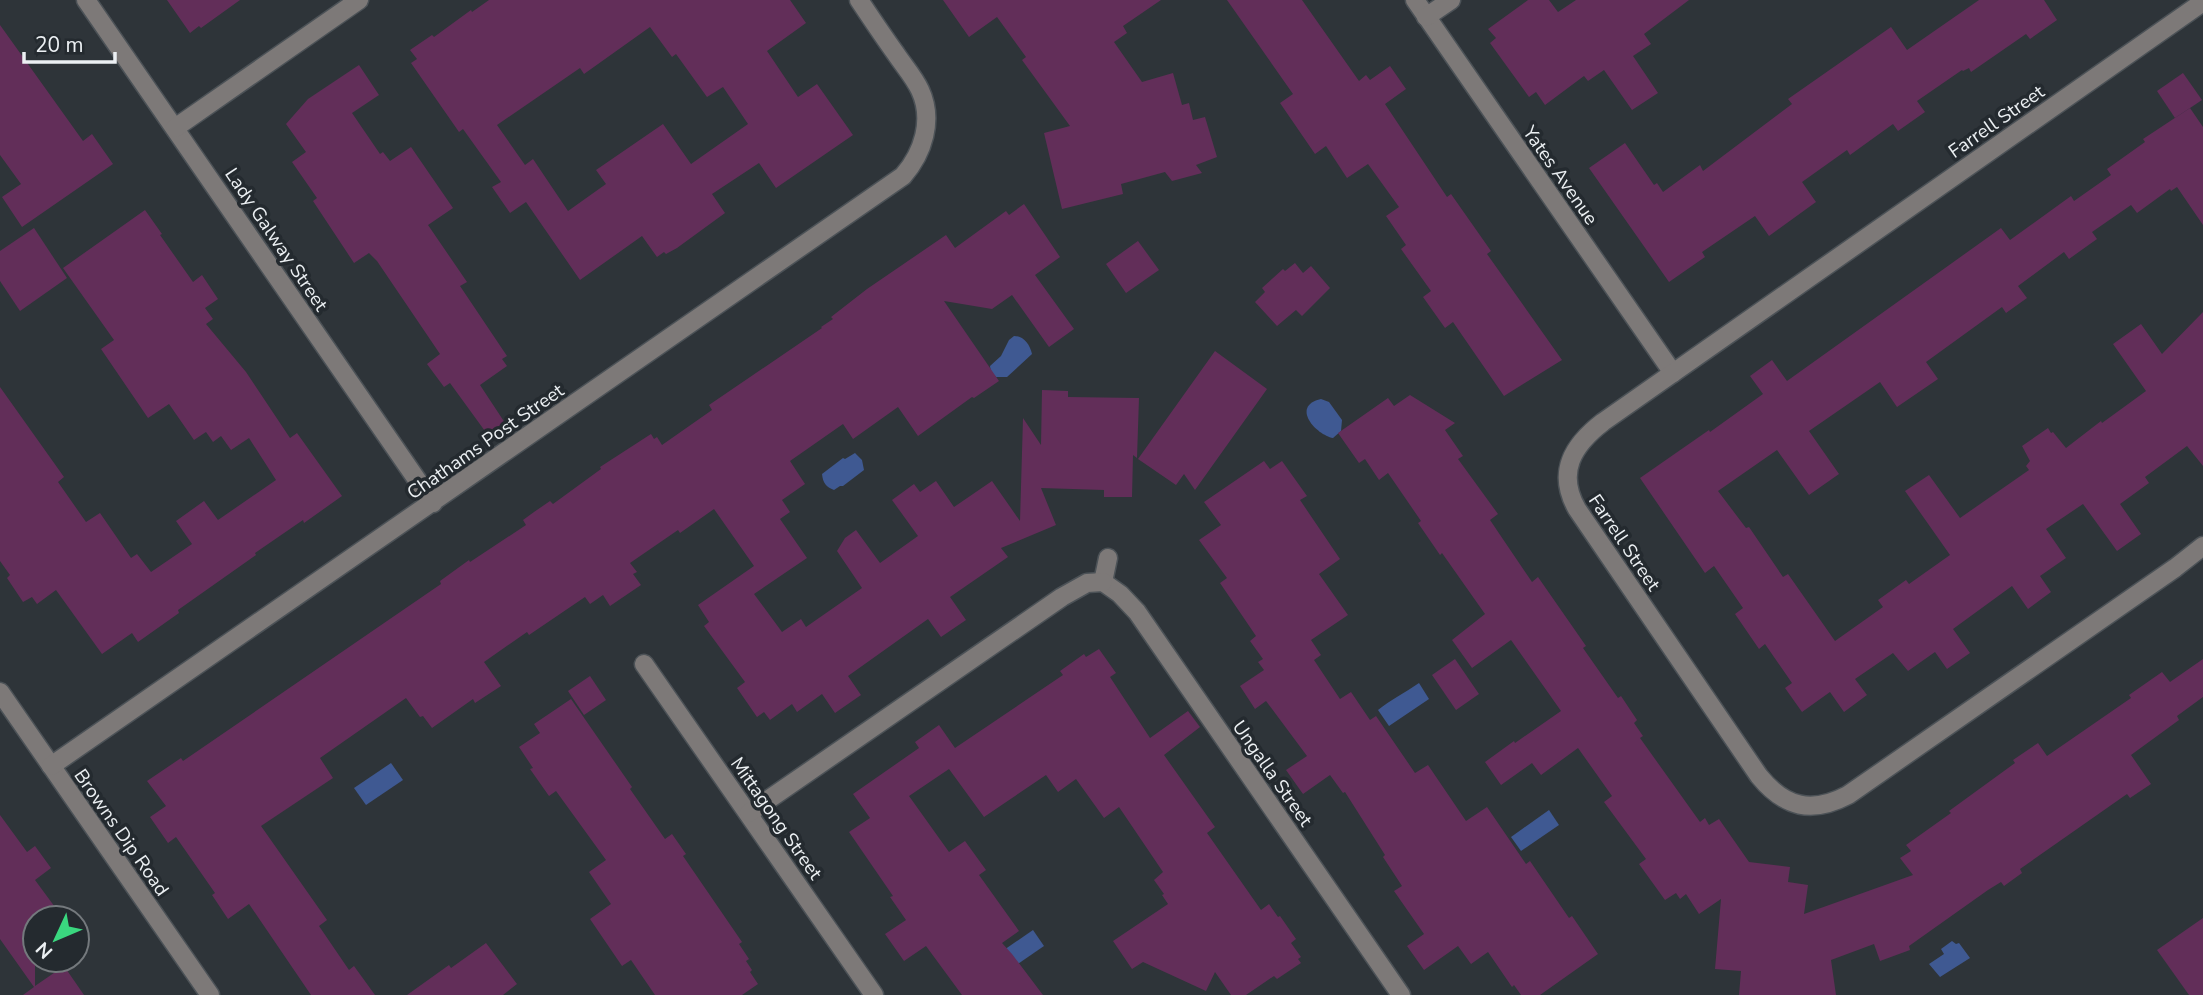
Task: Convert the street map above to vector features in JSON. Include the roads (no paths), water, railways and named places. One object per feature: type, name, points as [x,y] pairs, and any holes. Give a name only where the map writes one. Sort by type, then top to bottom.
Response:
[{"type":"street","name":"Lady Galway Street","points":[[86,0],[433,503]]},
{"type":"street","points":[[175,128],[359,0]]},
{"type":"street","name":"Chathams Post Street","points":[[51,766],[895,183],[915,162],[925,135],[925,110],[919,88],[859,0]]},
{"type":"street","name":"Yates Avenue","points":[[1415,0],[1673,373]]},
{"type":"street","points":[[1426,17],[1451,0]]},
{"type":"street","name":"Farrell Street","points":[[2203,2],[1604,422],[1576,448],[1568,466],[1568,488],[1577,509],[1759,776],[1774,792],[1793,803],[1813,807],[1848,795],[2203,546]]},
{"type":"street","points":[[749,813],[1062,597],[1087,583],[1103,582],[1108,558]]},
{"type":"street","name":"Ungalla Street","points":[[1103,582],[1121,594],[1137,612],[1401,995]]},
{"type":"street","name":"Mittagong Street","points":[[644,664],[874,995]]},
{"type":"street","name":"Browns Dip Road","points":[[0,692],[210,995]]},
{"type":"water","points":[[1014,336],[1026,342],[1032,354],[1007,377],[996,377],[990,366],[1001,356]]},
{"type":"water","points":[[1321,399],[1329,402],[1342,420],[1341,431],[1333,438],[1320,432],[1307,414],[1307,408]]},
{"type":"water","points":[[855,453],[862,460],[864,470],[834,490],[827,486],[822,474],[843,458]]},
{"type":"water","points":[[1419,683],[1429,699],[1389,726],[1378,710]]},
{"type":"water","points":[[391,763],[403,780],[366,805],[354,788]]},
{"type":"water","points":[[1549,810],[1559,825],[1521,851],[1511,837]]},
{"type":"water","points":[[1033,930],[1044,946],[1012,968],[1001,952]]},
{"type":"water","points":[[1952,941],[1959,943],[1970,958],[1940,977],[1929,964],[1944,954],[1941,949]]}]
